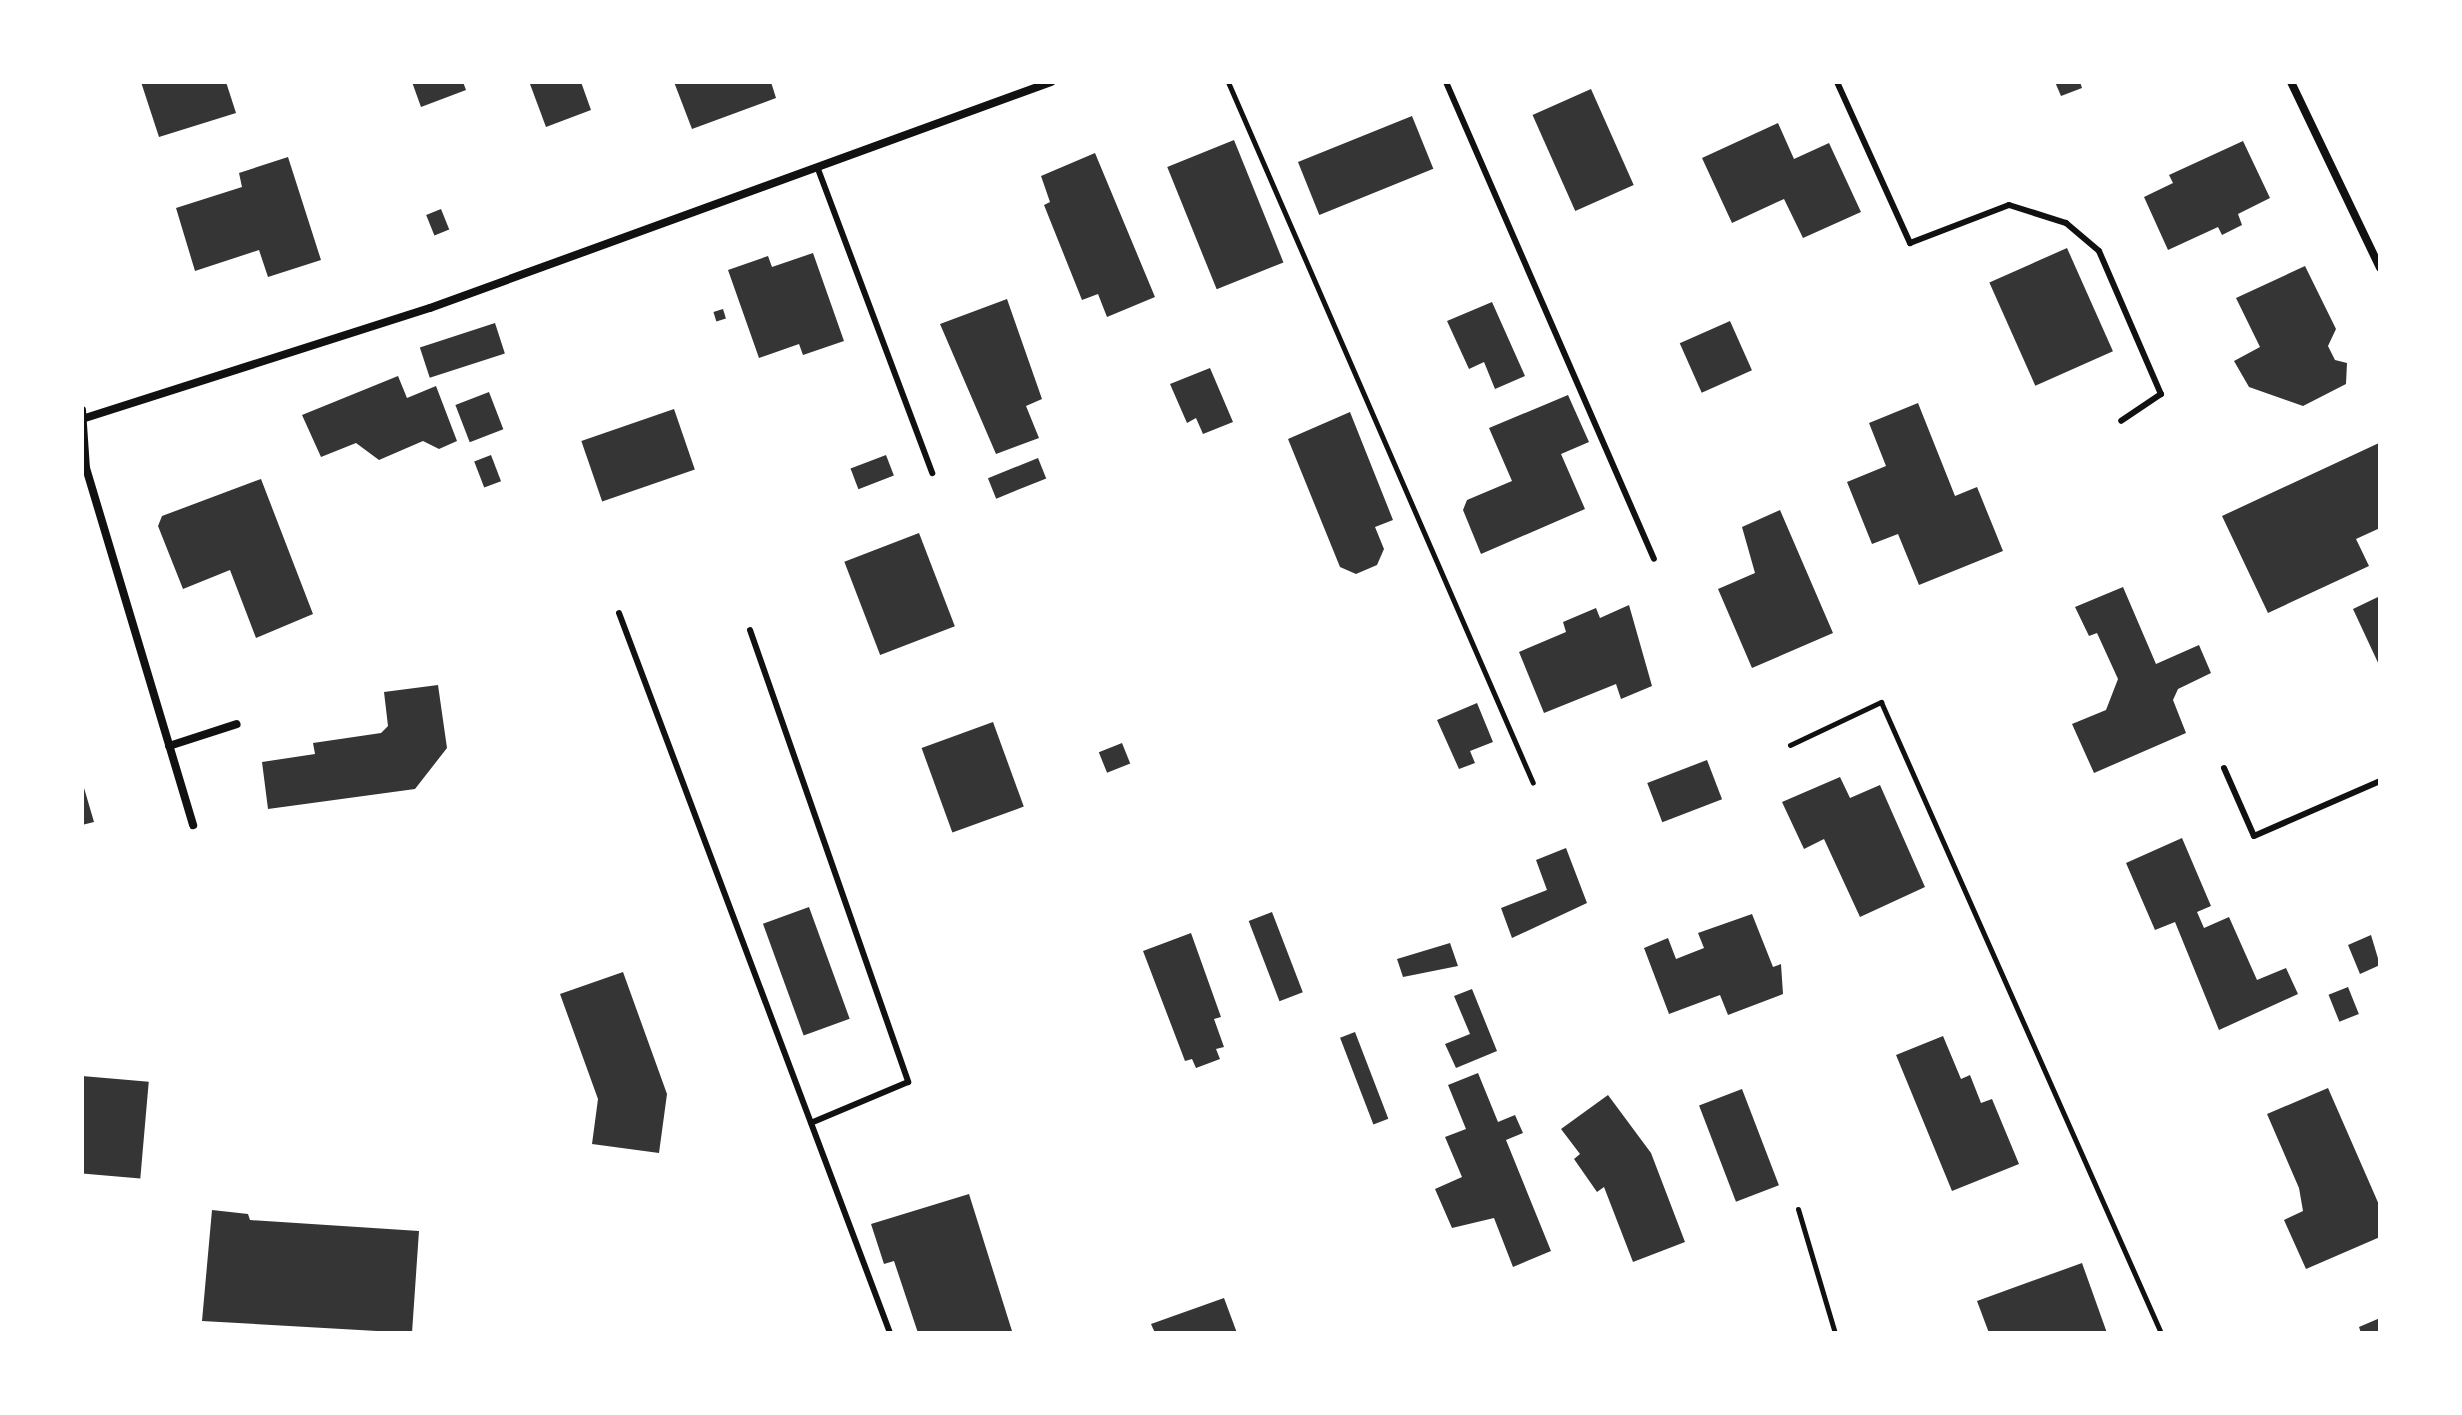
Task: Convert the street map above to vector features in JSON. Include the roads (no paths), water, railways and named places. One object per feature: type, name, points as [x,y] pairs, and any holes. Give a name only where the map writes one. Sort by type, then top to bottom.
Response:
[{"type":"street","points":[[193,825],[86,468],[83,416],[430,308],[1051,82]]},
{"type":"street","points":[[2291,82],[2380,268]]},
{"type":"street","points":[[169,746],[237,724]]},
{"type":"lane","points":[[1446,82],[1654,559]]},
{"type":"lane","points":[[1837,82],[1910,243],[2009,205],[2066,223],[2099,251],[2161,394],[2121,421]]},
{"type":"lane","points":[[818,169],[932,473]]},
{"type":"lane","points":[[619,613],[890,1333]]},
{"type":"lane","points":[[750,630],[908,1082],[811,1123]]},
{"type":"lane","points":[[2224,768],[2254,836],[2380,781]]}]
